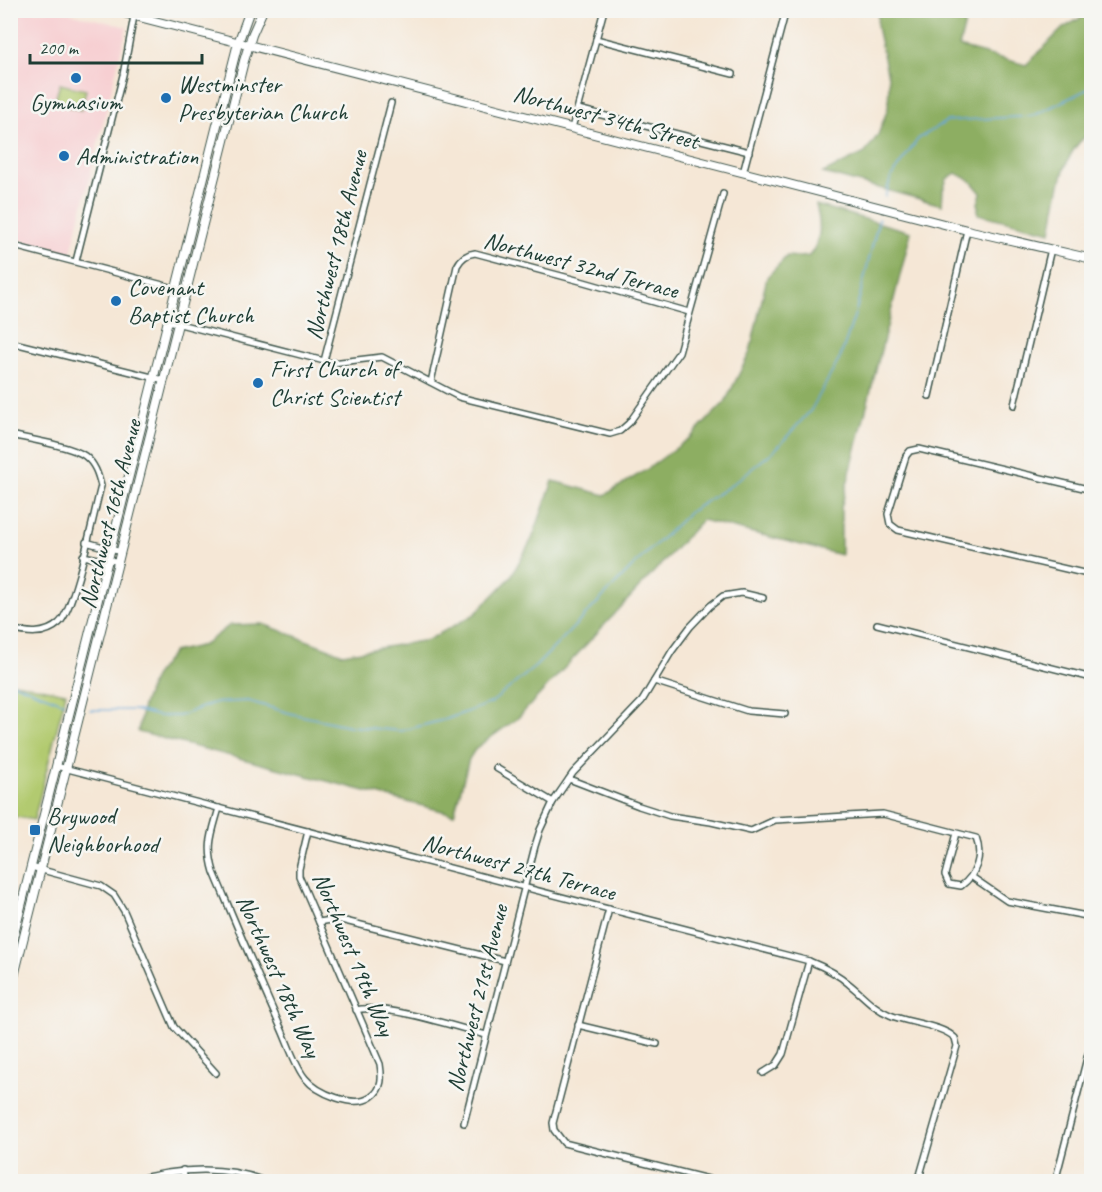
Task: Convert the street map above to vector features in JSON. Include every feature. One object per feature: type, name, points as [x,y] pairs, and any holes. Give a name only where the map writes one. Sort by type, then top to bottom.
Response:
[{"type":"main road","name":"Northwest 34th Street","points":[[112,10],[968,230],[1091,256]]},
{"type":"main road","name":"Northwest 16th Avenue","points":[[10,950],[205,172],[238,43],[250,10]]},
{"type":"main road","name":"Northwest 16th Avenue","points":[[10,992],[14,962],[41,869],[248,45],[263,10]]},
{"type":"main road","points":[[205,172],[215,174]]},
{"type":"main road","points":[[83,660],[93,663]]},
{"type":"street","points":[[572,128],[604,10]]},
{"type":"street","points":[[743,173],[786,10]]},
{"type":"street","points":[[76,261],[123,75],[134,16]]},
{"type":"street","points":[[596,39],[733,74]]},
{"type":"street","name":"Northwest 18th Avenue","points":[[324,361],[391,103]]},
{"type":"street","points":[[578,109],[749,152]]},
{"type":"street","points":[[168,321],[332,363],[382,357],[459,397],[610,434],[620,431],[629,423],[679,352],[723,194]]},
{"type":"street","points":[[929,396],[968,230]]},
{"type":"street","points":[[10,245],[186,291]]},
{"type":"street","points":[[1014,405],[1051,249]]},
{"type":"street","name":"Northwest 32nd Terrace","points":[[431,382],[457,266],[464,256],[475,254],[689,312]]},
{"type":"street","points":[[10,342],[164,380]]},
{"type":"street","points":[[1088,423],[1092,409]]},
{"type":"street","points":[[10,435],[75,450],[85,456],[96,469],[101,486],[65,617],[58,625],[40,632],[10,628]]},
{"type":"street","points":[[1092,489],[914,449],[906,456],[888,514],[890,524],[908,533],[1092,575]]},
{"type":"street","points":[[86,542],[121,552]]},
{"type":"street","points":[[83,556],[119,561]]},
{"type":"street","name":"Northwest 21st Avenue","points":[[464,1123],[524,887],[540,830],[553,802],[569,779],[642,701],[672,651],[710,606],[723,596],[742,593],[763,598]]},
{"type":"street","points":[[877,624],[1092,678]]},
{"type":"street","points":[[654,681],[748,711],[785,714]]},
{"type":"street","name":"Northwest 27th Terrace","points":[[56,766],[809,961],[827,968],[880,1011],[945,1031],[955,1038],[957,1046],[918,1182]]},
{"type":"street","points":[[496,768],[553,802]]},
{"type":"street","points":[[569,779],[670,816],[751,831],[775,820],[883,814],[976,838],[981,850],[972,877],[961,886],[950,884],[945,875],[956,833]]},
{"type":"street","name":"Northwest 18th Way","points":[[219,808],[209,847],[214,872],[259,981],[304,1078],[322,1092],[351,1101],[362,1101],[378,1091]]},
{"type":"street","name":"Northwest 19th Way","points":[[308,831],[299,876],[381,1064],[382,1078],[378,1091]]},
{"type":"street","points":[[31,867],[100,886],[114,895],[124,911],[174,1027],[216,1073]]},
{"type":"street","points":[[972,877],[1008,901],[1092,917]]},
{"type":"street","points":[[609,909],[553,1123],[554,1130],[564,1143],[708,1179]]},
{"type":"street","points":[[319,922],[337,919],[505,961]]},
{"type":"street","points":[[763,1073],[776,1065],[783,1054],[809,961]]},
{"type":"street","points":[[357,1010],[366,1007],[386,1010],[486,1035]]},
{"type":"street","points":[[578,1025],[657,1044]]},
{"type":"street","points":[[1055,1182],[1088,1054],[1092,1049]]},
{"type":"street","points":[[128,1182],[183,1170],[217,1170],[267,1182]]},
{"type":"street","points":[[183,1170],[185,1182]]},
{"type":"shaded area","points":[[10,11],[61,11],[127,27],[71,253],[11,238]]},
{"type":"green space","points":[[878,11],[968,11],[959,47],[1026,65],[1063,28],[1091,12],[1091,133],[1073,151],[1067,163],[1058,191],[1051,232],[978,214],[981,193],[970,180],[956,173],[947,179],[943,190],[942,205],[823,173],[865,153],[878,135],[888,108],[889,81],[877,27]]},
{"type":"green space","points":[[60,84],[86,90],[81,110],[54,103]]},
{"type":"green space","points":[[816,205],[911,232],[841,508],[841,555],[702,520],[518,718],[476,748],[469,759],[454,814],[138,732],[143,705],[154,677],[173,652],[204,645],[230,625],[263,624],[343,654],[428,640],[475,614],[510,578],[532,539],[553,481],[605,495],[646,470],[691,437],[725,402],[750,352],[767,277],[787,256],[809,256],[816,244],[819,219]]},
{"type":"green space","points":[[10,682],[66,693],[34,820],[11,816]]},
{"type":"waterway","points":[[885,197],[891,177],[918,139],[947,121],[1033,116],[1092,87]]},
{"type":"waterway","points":[[90,710],[134,710],[159,716],[179,716],[213,703],[248,701],[293,714],[350,726],[401,731],[447,719],[491,703],[536,666],[635,564],[691,511],[730,486],[775,450],[811,410],[840,358],[856,311],[879,219]]},
{"type":"waterway","points":[[10,682],[64,703]]},
{"type":"place","name":"Gymnasium","points":[[76,78]]},
{"type":"place","name":"Westminster Presbyterian Church","points":[[166,98]]},
{"type":"place","name":"Administration","points":[[64,156]]},
{"type":"place","name":"Covenant Baptist Church","points":[[116,301]]},
{"type":"place","name":"First Church of Christ Scientist","points":[[258,383]]},
{"type":"place","name":"Brywood Neighborhood","points":[[35,830]]}]
